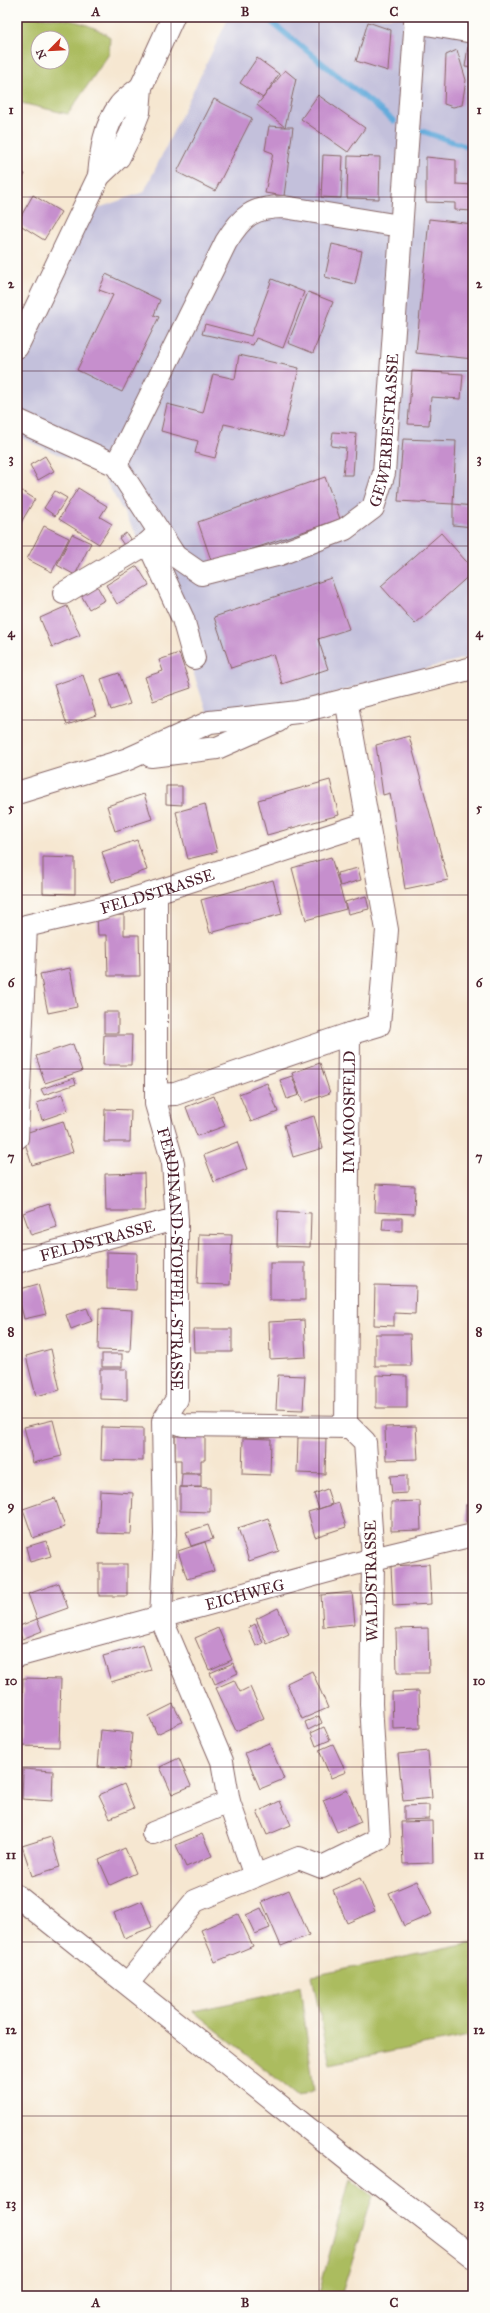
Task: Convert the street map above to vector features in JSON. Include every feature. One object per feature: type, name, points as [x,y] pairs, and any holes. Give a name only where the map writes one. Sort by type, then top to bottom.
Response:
[{"type":"street","points":[[17,347],[99,176],[101,149],[110,124],[120,105],[141,86],[173,17]]},
{"type":"street","name":"GEWERBESTRASSE","points":[[153,538],[201,574],[280,554],[331,535],[345,529],[373,508],[384,473],[415,20],[473,32]]},
{"type":"street","points":[[17,420],[116,465],[226,242],[238,223],[252,212],[268,207],[284,207],[400,226]]},
{"type":"street","name":"GEWERBESTRASSE","points":[[116,465],[153,538],[183,619],[194,658]]},
{"type":"street","points":[[64,593],[153,538]]},
{"type":"street","points":[[17,793],[128,759],[210,722],[298,712],[473,668]]},
{"type":"street","points":[[346,699],[368,823]]},
{"type":"street","name":"FELDSTRASSE","points":[[17,1138],[26,926],[102,908],[156,892],[368,823]]},
{"type":"street","name":"IM MOOSFELD","points":[[346,1427],[349,1034],[379,1024],[388,930],[368,823]]},
{"type":"street","name":"FERDINAND-STOFFEL-STRASSE","points":[[156,892],[156,1104],[174,1163],[177,1221],[177,1399],[163,1421],[165,1534],[160,1618],[222,1761],[228,1802],[255,1876]]},
{"type":"street","points":[[156,1094],[175,1094],[349,1034]]},
{"type":"street","name":"FELDSTRASSE","points":[[17,1262],[164,1222],[177,1221]]},
{"type":"street","points":[[165,1418],[183,1425],[346,1427]]},
{"type":"street","name":"WALDSTRASSE","points":[[255,1876],[299,1858],[322,1867],[379,1839],[371,1704],[373,1559],[365,1442],[350,1427],[346,1427]]},
{"type":"street","name":"EICHWEG","points":[[17,1656],[373,1559],[473,1534]]},
{"type":"street","points":[[153,1833],[228,1802]]},
{"type":"street","points":[[128,1984],[195,1901],[255,1876]]},
{"type":"street","points":[[17,1896],[349,2162],[473,2257]]},
{"type":"shaded area","points":[[229,17],[473,17],[473,656],[270,710],[210,722],[162,580],[102,474],[17,436],[17,347],[81,214],[144,192]]},
{"type":"green space","points":[[17,17],[54,18],[77,22],[99,30],[110,37],[109,54],[68,114],[17,102]]},
{"type":"green space","points":[[473,1943],[473,2035],[330,2064],[312,1976]]},
{"type":"green space","points":[[300,1986],[314,2090],[298,2096],[193,2011],[280,1993]]},
{"type":"green space","points":[[350,2178],[373,2196],[341,2296],[318,2296]]},
{"type":"building","points":[[368,22],[391,30],[388,71],[356,61]]},
{"type":"building","points":[[468,47],[473,47],[473,68],[465,67]]},
{"type":"building","points":[[457,50],[466,80],[462,105],[453,107],[444,104],[446,55]]},
{"type":"building","points":[[257,58],[279,74],[263,98],[240,83]]},
{"type":"building","points":[[285,70],[296,79],[285,127],[257,105]]},
{"type":"building","points":[[318,95],[365,128],[348,152],[301,119]]},
{"type":"building","points":[[214,99],[252,118],[215,191],[177,172]]},
{"type":"building","points":[[269,126],[293,127],[284,196],[265,193],[273,153],[265,150]]},
{"type":"building","points":[[323,155],[343,156],[341,198],[321,197]]},
{"type":"building","points":[[348,156],[380,157],[379,199],[347,198]]},
{"type":"building","points":[[426,157],[456,160],[456,184],[473,185],[473,211],[455,210],[455,203],[426,202]]},
{"type":"building","points":[[17,170],[25,174],[17,188]]},
{"type":"building","points":[[33,195],[61,212],[44,240],[17,223]]},
{"type":"building","points":[[429,219],[473,224],[473,359],[416,353]]},
{"type":"building","points":[[332,244],[362,251],[355,284],[325,277]]},
{"type":"building","points":[[106,274],[160,300],[154,315],[159,317],[122,392],[77,370],[113,295],[99,290]]},
{"type":"building","points":[[272,279],[304,292],[283,348],[256,338],[253,345],[202,334],[205,324],[251,336]]},
{"type":"building","points":[[308,292],[333,302],[313,353],[288,343]]},
{"type":"building","points":[[239,355],[299,368],[283,437],[224,424],[215,458],[195,453],[198,441],[161,431],[167,404],[203,413],[213,374],[235,379]]},
{"type":"building","points":[[412,371],[463,374],[461,399],[431,397],[429,425],[408,424]]},
{"type":"building","points":[[333,432],[356,434],[353,475],[343,475],[346,448],[331,446]]},
{"type":"building","points":[[403,439],[456,441],[453,504],[398,501]]},
{"type":"building","points":[[45,456],[54,471],[38,480],[30,465]]},
{"type":"building","points":[[325,477],[340,519],[212,563],[198,522]]},
{"type":"building","points":[[17,488],[35,499],[17,529]]},
{"type":"building","points":[[78,488],[107,506],[100,517],[112,524],[99,544],[59,519]]},
{"type":"building","points":[[55,491],[67,498],[55,516],[44,508]]},
{"type":"building","points":[[453,504],[473,506],[473,527],[453,525]]},
{"type":"building","points":[[44,526],[69,538],[52,572],[27,559]]},
{"type":"building","points":[[126,533],[133,543],[126,548],[119,538]]},
{"type":"building","points":[[441,533],[473,569],[473,572],[415,624],[381,586]]},
{"type":"building","points":[[72,534],[91,543],[75,575],[57,565]]},
{"type":"building","points":[[137,566],[149,585],[117,604],[106,585]]},
{"type":"building","points":[[331,578],[349,629],[318,639],[328,669],[282,684],[273,654],[231,668],[214,617]]},
{"type":"building","points":[[97,586],[105,600],[89,609],[81,595]]},
{"type":"building","points":[[67,606],[80,635],[52,647],[40,618]]},
{"type":"building","points":[[179,653],[191,688],[153,701],[145,677],[163,671],[159,660]]},
{"type":"building","points":[[119,673],[130,704],[111,710],[101,679]]},
{"type":"building","points":[[83,675],[96,715],[67,725],[54,685]]},
{"type":"building","points":[[409,736],[448,880],[405,889],[390,793],[383,795],[376,745]]},
{"type":"building","points":[[330,780],[339,815],[267,835],[258,800]]},
{"type":"building","points":[[166,786],[182,786],[182,805],[166,804]]},
{"type":"building","points":[[144,794],[152,819],[115,831],[107,806]]},
{"type":"building","points":[[205,804],[217,852],[188,859],[176,812]]},
{"type":"building","points":[[137,840],[147,870],[112,882],[102,852]]},
{"type":"building","points":[[43,857],[75,858],[75,894],[43,893]]},
{"type":"building","points":[[331,857],[346,909],[306,920],[292,868]]},
{"type":"building","points":[[358,868],[361,880],[340,886],[337,873]]},
{"type":"building","points":[[273,880],[282,914],[210,933],[201,900]]},
{"type":"building","points":[[366,896],[369,909],[348,914],[345,902]]},
{"type":"building","points":[[124,915],[124,935],[139,935],[140,976],[108,976],[107,935],[98,935],[97,916]]},
{"type":"building","points":[[70,968],[77,1007],[48,1013],[40,974]]},
{"type":"building","points":[[104,1012],[118,1012],[118,1033],[104,1033]]},
{"type":"building","points":[[104,1035],[132,1035],[131,1065],[103,1065]]},
{"type":"building","points":[[73,1044],[82,1071],[45,1083],[36,1056]]},
{"type":"building","points":[[320,1063],[330,1093],[303,1103],[292,1073]]},
{"type":"building","points":[[292,1076],[299,1095],[287,1099],[280,1080]]},
{"type":"building","points":[[74,1078],[76,1084],[44,1095],[41,1089]]},
{"type":"building","points":[[267,1083],[278,1112],[251,1122],[239,1094]]},
{"type":"building","points":[[62,1094],[68,1111],[42,1120],[37,1103]]},
{"type":"building","points":[[214,1096],[225,1126],[197,1136],[186,1107]]},
{"type":"building","points":[[105,1109],[131,1110],[130,1142],[104,1142]]},
{"type":"building","points":[[314,1116],[323,1148],[293,1157],[284,1125]]},
{"type":"building","points":[[63,1121],[73,1152],[32,1165],[22,1134]]},
{"type":"building","points":[[237,1142],[247,1169],[214,1182],[204,1155]]},
{"type":"building","points":[[144,1173],[145,1211],[106,1211],[105,1174]]},
{"type":"building","points":[[376,1184],[415,1186],[414,1214],[375,1212]]},
{"type":"building","points":[[49,1204],[57,1227],[31,1235],[23,1213]]},
{"type":"building","points":[[278,1211],[311,1213],[310,1247],[277,1246]]},
{"type":"building","points":[[383,1218],[402,1218],[402,1231],[382,1230]]},
{"type":"building","points":[[199,1234],[232,1235],[230,1285],[197,1284]]},
{"type":"building","points":[[107,1252],[137,1253],[136,1290],[107,1289]]},
{"type":"building","points":[[270,1263],[305,1263],[305,1300],[270,1300]]},
{"type":"building","points":[[38,1284],[46,1314],[24,1319],[17,1290]]},
{"type":"building","points":[[375,1285],[416,1286],[415,1314],[394,1313],[394,1326],[374,1325]]},
{"type":"building","points":[[87,1308],[92,1321],[71,1329],[66,1315]]},
{"type":"building","points":[[99,1308],[132,1310],[130,1351],[98,1350]]},
{"type":"building","points":[[304,1320],[306,1357],[270,1359],[269,1322]]},
{"type":"building","points":[[193,1329],[232,1329],[232,1352],[194,1352]]},
{"type":"building","points":[[375,1334],[410,1334],[411,1366],[375,1366]]},
{"type":"building","points":[[51,1349],[60,1390],[36,1396],[26,1356]]},
{"type":"building","points":[[102,1354],[122,1354],[122,1367],[102,1367]]},
{"type":"building","points":[[100,1369],[127,1369],[127,1400],[100,1399]]},
{"type":"building","points":[[278,1375],[305,1376],[303,1410],[276,1409]]},
{"type":"building","points":[[376,1375],[407,1376],[407,1408],[376,1408]]},
{"type":"building","points":[[53,1420],[62,1456],[33,1463],[24,1427]]},
{"type":"building","points":[[416,1426],[418,1459],[386,1460],[385,1427]]},
{"type":"building","points":[[102,1427],[143,1428],[143,1461],[101,1460]]},
{"type":"building","points":[[175,1436],[205,1436],[205,1460],[201,1460],[201,1473],[181,1473],[181,1460],[175,1460]]},
{"type":"building","points":[[298,1437],[326,1438],[325,1474],[297,1473]]},
{"type":"building","points":[[243,1438],[271,1439],[270,1475],[242,1474]]},
{"type":"building","points":[[182,1474],[201,1474],[201,1487],[181,1487]]},
{"type":"building","points":[[407,1475],[407,1493],[392,1494],[390,1476]]},
{"type":"building","points":[[180,1487],[210,1488],[210,1512],[180,1511]]},
{"type":"building","points":[[327,1489],[332,1504],[319,1509],[314,1494]]},
{"type":"building","points":[[100,1491],[133,1493],[131,1534],[98,1533]]},
{"type":"building","points":[[55,1498],[65,1527],[33,1538],[23,1509]]},
{"type":"building","points":[[420,1501],[421,1530],[391,1531],[391,1502]]},
{"type":"building","points":[[339,1503],[346,1527],[315,1537],[308,1512]]},
{"type":"building","points":[[466,1505],[473,1505],[473,1522],[466,1522]]},
{"type":"building","points":[[268,1518],[279,1551],[249,1561],[238,1528]]},
{"type":"building","points":[[208,1525],[213,1539],[191,1546],[186,1532]]},
{"type":"building","points":[[46,1541],[51,1556],[30,1562],[26,1547]]},
{"type":"building","points":[[205,1542],[214,1571],[187,1579],[178,1551]]},
{"type":"building","points":[[99,1564],[127,1564],[127,1596],[99,1596]]},
{"type":"building","points":[[429,1564],[431,1604],[393,1606],[391,1566]]},
{"type":"building","points":[[59,1583],[68,1608],[37,1619],[28,1594]]},
{"type":"building","points":[[352,1592],[355,1624],[323,1627],[321,1595]]},
{"type":"building","points":[[278,1608],[289,1634],[267,1644],[256,1619]]},
{"type":"building","points":[[37,1619],[42,1631],[22,1639],[17,1627]]},
{"type":"building","points":[[255,1624],[263,1643],[256,1646],[248,1628]]},
{"type":"building","points":[[218,1628],[232,1660],[209,1670],[195,1638]]},
{"type":"building","points":[[428,1628],[429,1673],[397,1673],[396,1629]]},
{"type":"building","points":[[143,1645],[151,1670],[111,1682],[103,1656]]},
{"type":"building","points":[[233,1663],[238,1673],[215,1684],[210,1673]]},
{"type":"building","points":[[312,1671],[328,1708],[302,1719],[287,1683]]},
{"type":"building","points":[[23,1678],[61,1679],[59,1747],[21,1746]]},
{"type":"building","points":[[234,1680],[240,1692],[250,1687],[264,1718],[236,1731],[216,1688]]},
{"type":"building","points":[[419,1691],[420,1728],[393,1729],[392,1692]]},
{"type":"building","points":[[173,1704],[182,1722],[157,1734],[149,1716]]},
{"type":"building","points":[[319,1716],[322,1723],[308,1730],[305,1722]]},
{"type":"building","points":[[324,1727],[330,1740],[316,1746],[311,1733]]},
{"type":"building","points":[[101,1730],[132,1733],[129,1769],[98,1767]]},
{"type":"building","points":[[269,1743],[284,1779],[260,1789],[245,1753]]},
{"type":"building","points":[[333,1744],[346,1772],[331,1778],[319,1750]]},
{"type":"building","points":[[428,1751],[432,1798],[403,1801],[398,1754]]},
{"type":"building","points":[[179,1758],[191,1786],[172,1794],[160,1767]]},
{"type":"building","points":[[23,1769],[53,1771],[52,1801],[22,1799]]},
{"type":"building","points":[[124,1784],[134,1808],[110,1818],[99,1795]]},
{"type":"building","points":[[347,1790],[361,1822],[337,1832],[323,1800]]},
{"type":"building","points":[[280,1801],[291,1825],[267,1835],[257,1812]]},
{"type":"building","points":[[429,1805],[429,1819],[404,1820],[404,1806]]},
{"type":"building","points":[[432,1821],[433,1863],[403,1864],[401,1822]]},
{"type":"building","points":[[202,1834],[212,1856],[186,1867],[176,1845]]},
{"type":"building","points":[[51,1837],[60,1867],[32,1876],[22,1846]]},
{"type":"building","points":[[125,1848],[136,1873],[110,1885],[99,1860]]},
{"type":"building","points":[[360,1878],[375,1911],[347,1923],[333,1890]]},
{"type":"building","points":[[417,1881],[432,1914],[404,1926],[389,1893]]},
{"type":"building","points":[[289,1890],[309,1935],[281,1946],[262,1902]]},
{"type":"building","points":[[142,1901],[152,1927],[124,1938],[114,1913]]},
{"type":"building","points":[[261,1908],[270,1928],[255,1934],[246,1915]]},
{"type":"building","points":[[238,1914],[253,1946],[215,1962],[201,1930]]},
{"type":"waterway","points":[[265,17],[394,121]]},
{"type":"waterway","points":[[422,131],[473,149]]}]
